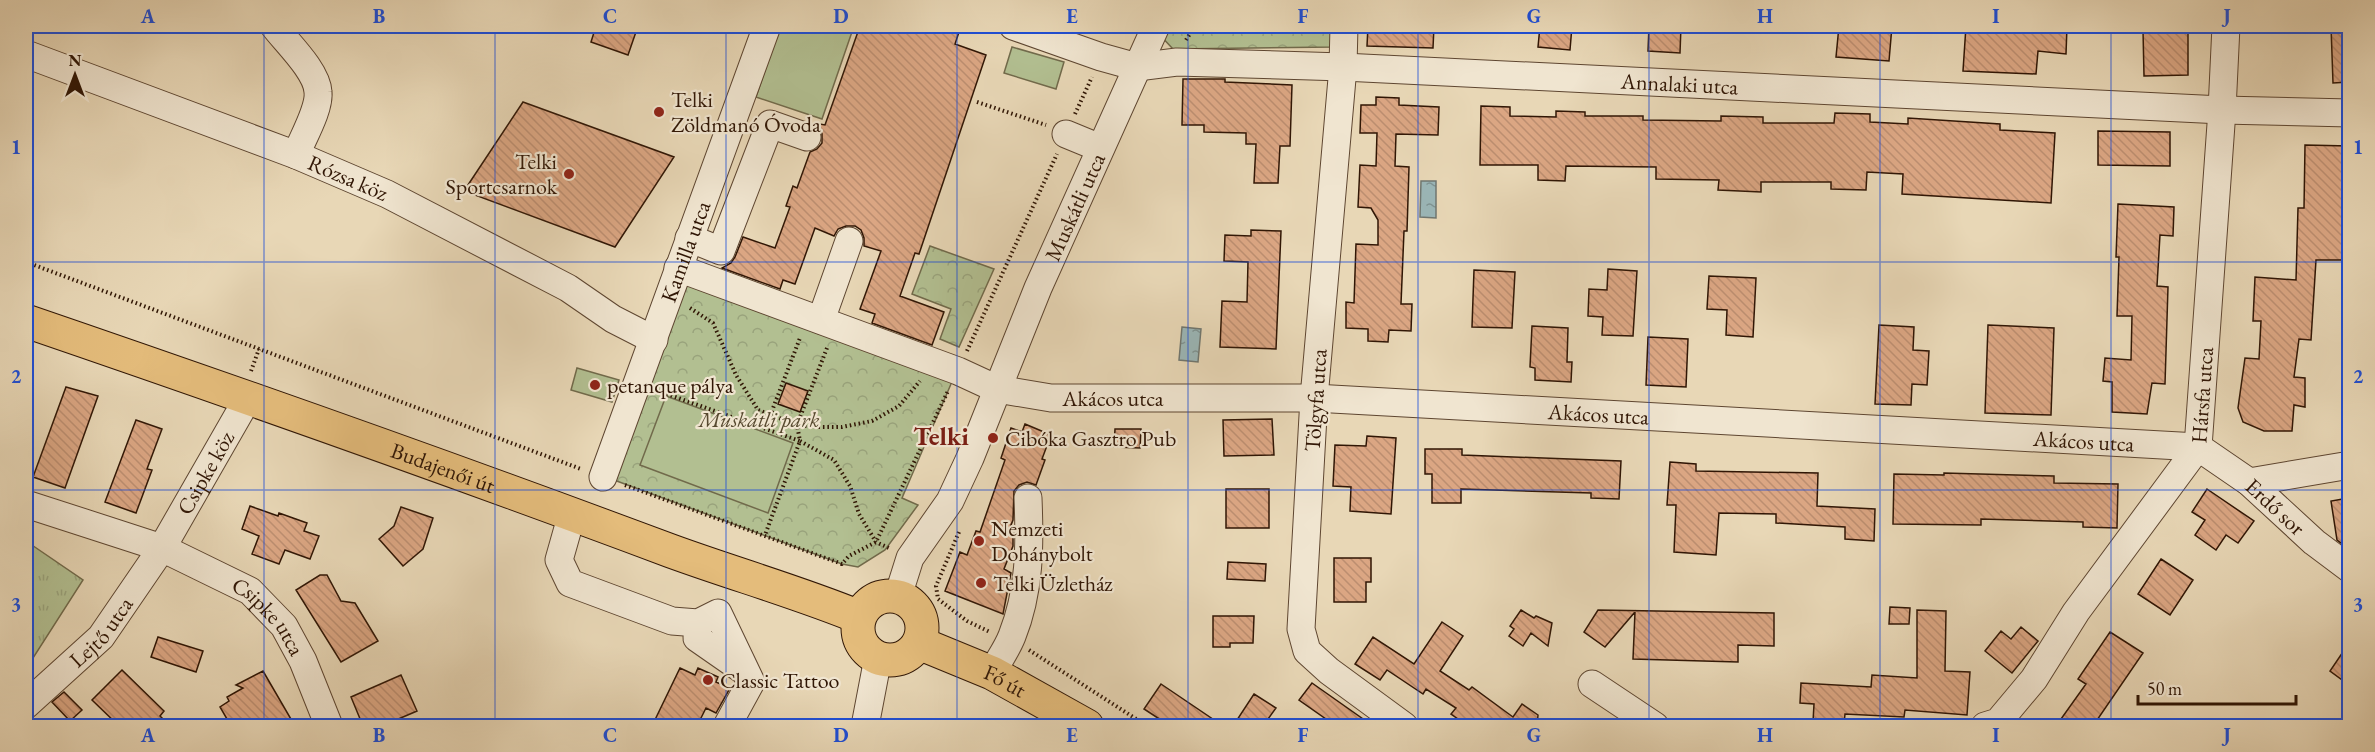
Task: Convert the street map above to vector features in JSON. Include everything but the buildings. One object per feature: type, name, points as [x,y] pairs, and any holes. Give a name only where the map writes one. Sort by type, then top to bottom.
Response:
[{"type":"main road","name":"Budajenői út","points":[[26,321],[860,617]]},
{"type":"main road","points":[[898,596],[908,600],[920,615],[922,634],[913,650],[897,659],[878,658],[863,646],[859,636],[860,617],[871,602],[879,597],[898,596]]},
{"type":"main road","name":"Fő út","points":[[919,643],[992,673],[1087,726]]},
{"type":"street","points":[[274,26],[313,76],[318,92],[315,109],[296,155]]},
{"type":"street","name":"Kamilla utca","points":[[603,477],[767,26]]},
{"type":"street","points":[[1012,26],[1137,67]]},
{"type":"street","name":"Muskátli utca","points":[[898,596],[910,558],[960,504],[987,419],[1038,288],[1156,26]]},
{"type":"street","name":"Tölgyfa utca","points":[[1344,26],[1343,67],[1314,398],[1301,629],[1307,651],[1329,671],[1404,726]]},
{"type":"street","name":"Hársfa utca","points":[[1985,726],[1998,722],[2034,679],[2076,612],[2198,447],[2226,26]]},
{"type":"street","name":"Rózsa köz","points":[[26,54],[296,155],[408,205],[568,288],[614,319],[654,340]]},
{"type":"street","name":"Annalaki utca","points":[[1137,67],[1177,62],[1343,67],[2222,110],[2349,114]]},
{"type":"street","points":[[689,238],[721,251],[770,124],[807,137]]},
{"type":"street","points":[[1066,134],[1100,148]]},
{"type":"street","points":[[822,320],[849,241]]},
{"type":"street","points":[[678,268],[958,370],[998,389]]},
{"type":"street","name":"Akácos utca","points":[[998,389],[1051,398],[1314,398],[2198,447]]},
{"type":"street","name":"Csipke köz","points":[[162,548],[248,398]]},
{"type":"street","name":"Erdő sor","points":[[2198,447],[2249,482],[2314,542],[2349,569]]},
{"type":"street","points":[[2249,482],[2349,465]]},
{"type":"street","points":[[992,673],[1011,638],[1022,605],[1030,550],[1028,498]]},
{"type":"street","name":"Csipke utca","points":[[26,504],[162,548],[250,591],[284,626],[303,661],[329,726]]},
{"type":"street","points":[[572,514],[559,560],[570,583],[672,621],[698,623],[697,638],[746,672],[751,681],[727,726]]},
{"type":"street","name":"Lejtő utca","points":[[26,705],[101,637],[162,548]]},
{"type":"street","points":[[865,726],[878,658]]},
{"type":"street","points":[[1592,684],[1655,726]]},
{"type":"path","points":[[26,262],[842,564],[849,555],[876,542],[958,370],[1101,57]]},
{"type":"path","points":[[977,102],[1066,134]]},
{"type":"path","points":[[668,298],[713,323],[736,375],[758,410],[797,425],[842,427],[872,421],[899,406],[920,382],[929,361]]},
{"type":"path","points":[[770,416],[822,320]]},
{"type":"path","points":[[765,535],[800,441],[797,425],[822,320]]},
{"type":"path","points":[[253,366],[259,349]]},
{"type":"path","points":[[638,384],[800,441],[834,460],[850,486],[859,514],[876,542]]},
{"type":"path","points":[[942,571],[936,586],[938,599],[982,630],[1011,638],[1147,726]]},
{"type":"green space","points":[[780,26],[854,26],[822,119],[756,97]]},
{"type":"green space","points":[[1163,26],[1335,26],[1334,47],[1173,49],[1159,34]]},
{"type":"green space","points":[[1012,47],[1064,62],[1056,89],[1004,73]]},
{"type":"green space","points":[[930,246],[994,269],[959,347],[940,339],[951,309],[912,294]]},
{"type":"green space","name":"Muskátli park","points":[[686,278],[954,377],[902,498],[918,505],[885,550],[858,567],[842,564],[614,480]]},
{"type":"green space","name":"petanque pálya","points":[[577,368],[619,380],[612,402],[571,390]]},
{"type":"green space","points":[[666,396],[793,443],[768,513],[640,465]]},
{"type":"green space","points":[[26,541],[83,580],[26,669]]},
{"type":"water","points":[[1421,181],[1436,181],[1436,218],[1420,217]]},
{"type":"water","points":[[1182,327],[1201,329],[1198,362],[1179,360]]},
{"type":"place","name":"Telki Zöldmanó Óvoda","points":[[659,112]]},
{"type":"place","name":"Telki Sportcsarnok","points":[[569,174]]},
{"type":"place","name":"petanque pálya","points":[[595,385]]},
{"type":"place","name":"Cibóka Gasztro Pub","points":[[993,438]]},
{"type":"place","name":"Nemzeti Dohánybolt","points":[[979,541]]},
{"type":"place","name":"Telki Üzletház","points":[[981,583]]},
{"type":"place","name":"Classic Tattoo","points":[[708,680]]},
{"type":"district","name":"Telki","points":[[941,436]]}]
